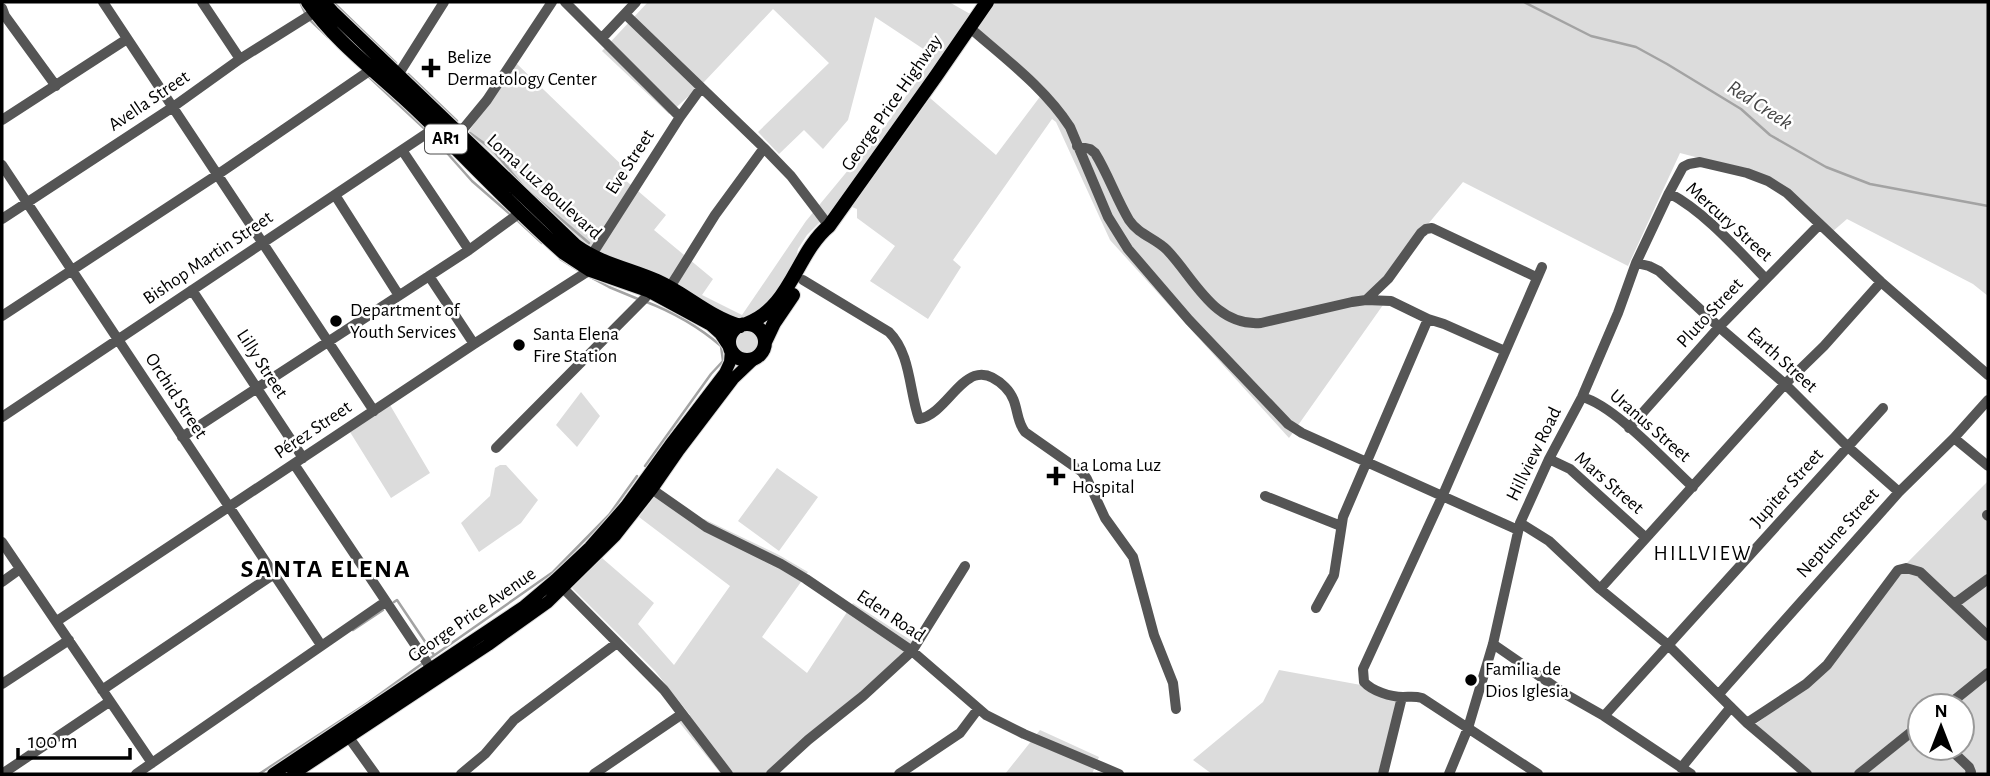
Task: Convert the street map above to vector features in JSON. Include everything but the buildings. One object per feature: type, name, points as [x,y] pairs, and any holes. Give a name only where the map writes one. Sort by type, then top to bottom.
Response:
[{"type":"highway","name":"George Price Highway","points":[[743,325],[771,310],[820,233],[829,226],[987,2]]},
{"type":"highway","name":"Loma Luz Boulevard","points":[[316,5],[332,12],[590,263],[670,287],[716,316],[743,325]]},
{"type":"highway","name":"Loma Luz Boulevard","points":[[316,5],[372,69],[564,253],[650,291],[711,324],[721,332],[730,348]]},
{"type":"highway","name":"George Price Highway","points":[[765,342],[827,237],[829,226]]},
{"type":"highway","points":[[743,325],[757,327],[765,342],[762,352],[754,359],[738,358],[730,348],[733,332],[743,325]]},
{"type":"main road","name":"George Price Avenue","points":[[273,774],[345,732],[434,673],[532,614],[559,584],[615,536],[725,373],[730,362],[730,348]]},
{"type":"main road","name":"George Price Avenue","points":[[648,485],[733,379],[754,359]]},
{"type":"main road","name":"George Price Avenue","points":[[293,774],[345,732]]},
{"type":"street","points":[[103,2],[374,411]]},
{"type":"street","points":[[202,2],[240,60]]},
{"type":"street","points":[[398,75],[444,2]]},
{"type":"street","points":[[459,134],[487,100],[552,2]]},
{"type":"street","points":[[565,2],[603,37],[680,117]]},
{"type":"street","points":[[603,37],[636,2]]},
{"type":"street","name":"Avella Street","points":[[2,219],[173,107],[316,5]]},
{"type":"street","points":[[2,8],[55,86]]},
{"type":"street","points":[[625,14],[791,176],[829,226]]},
{"type":"street","points":[[969,27],[1043,94],[1061,114],[1116,232],[1189,320],[1288,424],[1366,463],[1549,541],[1600,589],[1667,644],[1747,723],[1807,774]]},
{"type":"street","points":[[2,120],[127,39]]},
{"type":"street","points":[[2,316],[217,175],[372,69]]},
{"type":"street","name":"Eve Street","points":[[590,263],[680,117],[701,88]]},
{"type":"street","name":"Bishop Martin Street","points":[[2,417],[435,128]]},
{"type":"street","points":[[1077,146],[1095,153],[1135,228],[1167,251],[1223,314],[1251,324],[1366,300],[1391,302],[1505,351]]},
{"type":"street","points":[[670,287],[715,215],[764,148]]},
{"type":"street","points":[[402,150],[469,250]]},
{"type":"street","name":"Hillview Road","points":[[1450,773],[1468,728],[1493,644],[1519,526],[1581,397],[1618,313],[1636,263],[1683,167],[1700,162],[1768,181],[1800,204],[1819,225]]},
{"type":"street","name":"Orchid Street","points":[[2,165],[321,645]]},
{"type":"street","name":"Mercury Street","points":[[1669,193],[1683,200],[1766,279]]},
{"type":"street","points":[[335,195],[398,294]]},
{"type":"street","points":[[182,438],[469,250],[521,212]]},
{"type":"street","points":[[1819,225],[1988,375]]},
{"type":"street","name":"Pluto Street","points":[[1629,428],[1719,327],[1819,225]]},
{"type":"street","points":[[1366,300],[1388,279],[1421,233],[1432,228],[1536,277]]},
{"type":"street","name":"Pérez Street","points":[[57,621],[474,344],[590,263]]},
{"type":"street","name":"Earth Street","points":[[1636,263],[1659,271],[1785,384],[1848,447],[1899,492]]},
{"type":"street","points":[[1538,774],[1422,698],[1402,697],[1368,687],[1364,682],[1363,669],[1442,497],[1542,267]]},
{"type":"street","points":[[429,276],[474,344]]},
{"type":"street","points":[[1388,279],[1387,288],[1391,302]]},
{"type":"street","points":[[803,280],[895,338],[903,355],[919,419],[934,413],[972,376],[984,375],[995,379],[1013,397],[1020,425],[1025,432],[1082,472],[1105,518],[1133,557],[1154,635],[1173,682],[1176,709]]},
{"type":"street","points":[[1600,589],[1881,282]]},
{"type":"street","name":"Lilly Street","points":[[192,290],[303,458]]},
{"type":"street","points":[[496,448],[650,291]]},
{"type":"street","points":[[1316,608],[1334,575],[1343,517],[1428,319]]},
{"type":"street","name":"Uranus Street","points":[[1581,397],[1596,402],[1629,428],[1693,487]]},
{"type":"street","name":"Neptune Street","points":[[1719,694],[1899,492],[1988,400]]},
{"type":"street","name":"Jupiter Street","points":[[1604,716],[1882,408]]},
{"type":"street","points":[[1954,438],[1988,466]]},
{"type":"street","name":"Mars Street","points":[[1549,459],[1570,469],[1645,537]]},
{"type":"street","points":[[294,464],[434,673]]},
{"type":"street","name":"Eden Road","points":[[648,485],[706,527],[806,579],[912,651],[978,709],[994,719],[1119,774]]},
{"type":"street","points":[[1265,496],[1341,526]]},
{"type":"street","points":[[2,542],[152,763]]},
{"type":"street","points":[[771,774],[912,651],[965,566]]},
{"type":"street","points":[[1747,723],[1821,671],[1898,570],[1906,568],[1920,572],[1988,636]]},
{"type":"street","points":[[2,582],[20,569]]},
{"type":"street","points":[[102,690],[274,574]]},
{"type":"street","points":[[1954,604],[1988,579]]},
{"type":"street","points":[[559,584],[664,690],[728,774]]},
{"type":"street","points":[[136,774],[385,602]]},
{"type":"street","points":[[2,684],[69,640]]},
{"type":"street","points":[[461,774],[485,754],[514,720],[617,643]]},
{"type":"street","points":[[1493,644],[1686,771],[1731,707]]},
{"type":"street","points":[[1964,692],[1988,673]]},
{"type":"street","points":[[1383,774],[1402,697]]},
{"type":"street","points":[[2,774],[109,702]]},
{"type":"street","points":[[899,774],[960,733],[978,709]]},
{"type":"street","points":[[594,774],[682,714]]},
{"type":"street","points":[[345,732],[376,774]]},
{"type":"street","points":[[1859,774],[1906,736]]},
{"type":"shaded area","points":[[648,2],[949,2],[972,15],[841,201],[807,235],[772,301],[746,318],[735,318],[603,255],[579,240],[519,184],[505,166],[467,134],[516,63],[629,172],[624,179],[666,215],[654,230],[713,279],[702,295],[742,315],[806,221],[888,122],[934,56],[875,17],[848,120],[823,149],[804,130],[779,154],[758,132],[829,63],[773,9],[704,82],[669,114],[602,51]]},
{"type":"shaded area","points":[[994,2],[1988,2],[1988,296],[1973,284],[1847,219],[1832,232],[1782,186],[1745,170],[1680,153],[1628,266],[1463,182],[1364,301],[1383,305],[1289,438],[1110,240],[1056,122],[1052,119],[953,260],[961,267],[928,319],[870,281],[895,246],[857,218],[857,209],[852,207],[930,98],[996,155],[1042,94],[974,32]]},
{"type":"shaded area","points":[[748,331],[758,338],[759,342],[752,352],[748,353],[738,346],[737,342],[744,332]]},
{"type":"shaded area","points":[[581,392],[600,416],[577,447],[556,425]]},
{"type":"shaded area","points":[[390,405],[430,473],[391,498],[350,432]]},
{"type":"shaded area","points":[[506,465],[538,500],[521,523],[479,552],[461,523],[490,496],[495,468]]},
{"type":"shaded area","points":[[777,468],[818,497],[779,551],[738,521]]},
{"type":"shaded area","points":[[1988,481],[1988,772],[1812,774],[1756,724],[1826,671],[1903,567]]},
{"type":"shaded area","points":[[659,491],[701,524],[704,519],[808,572],[762,637],[807,673],[853,603],[915,643],[774,768],[781,774],[721,774],[679,722],[690,715],[655,671],[572,588],[602,558],[654,603],[638,624],[674,665],[730,586],[639,517]]},
{"type":"shaded area","points":[[1279,670],[1361,685],[1398,698],[1378,774],[1212,774],[1193,760],[1263,702]]},
{"type":"shaded area","points":[[1040,730],[1099,757],[1092,774],[1005,774]]},
{"type":"waterway","points":[[300,2],[306,15]]},
{"type":"waterway","points":[[333,2],[396,63]]},
{"type":"waterway","name":"Red Creek","points":[[1524,2],[1591,36],[1636,47],[1741,109],[1770,135],[1826,167],[1870,184],[1988,206]]},
{"type":"waterway","points":[[310,20],[328,37]]},
{"type":"waterway","points":[[408,74],[457,121]]},
{"type":"waterway","points":[[368,76],[427,131]]},
{"type":"waterway","points":[[470,133],[492,149],[523,186]]},
{"type":"waterway","points":[[432,136],[472,181],[511,215]]},
{"type":"waterway","points":[[528,191],[589,243]]},
{"type":"waterway","points":[[516,219],[542,243]]},
{"type":"waterway","points":[[560,259],[581,272]]},
{"type":"waterway","points":[[590,277],[638,299]]},
{"type":"waterway","points":[[644,301],[685,320],[703,332],[721,346],[723,361],[645,466]]},
{"type":"waterway","points":[[429,659],[553,572],[609,515],[637,476]]},
{"type":"waterway","points":[[394,602],[397,600],[434,655]]},
{"type":"waterway","points":[[353,630],[383,610]]},
{"type":"waterway","points":[[259,774],[423,663]]},
{"type":"place","name":"Belize Dermatology Center","points":[[431,68]]},
{"type":"place","name":"Department of Youth Services","points":[[336,321]]},
{"type":"place","name":"Santa Elena Fire Station","points":[[519,345]]},
{"type":"place","name":"La Loma Luz Hospital","points":[[1056,476]]},
{"type":"place","name":"Familia de Dios Iglesia","points":[[1471,680]]},
{"type":"district","name":"HILLVIEW","points":[[1703,553]]},
{"type":"district","name":"SANTA ELENA","points":[[326,569]]}]
